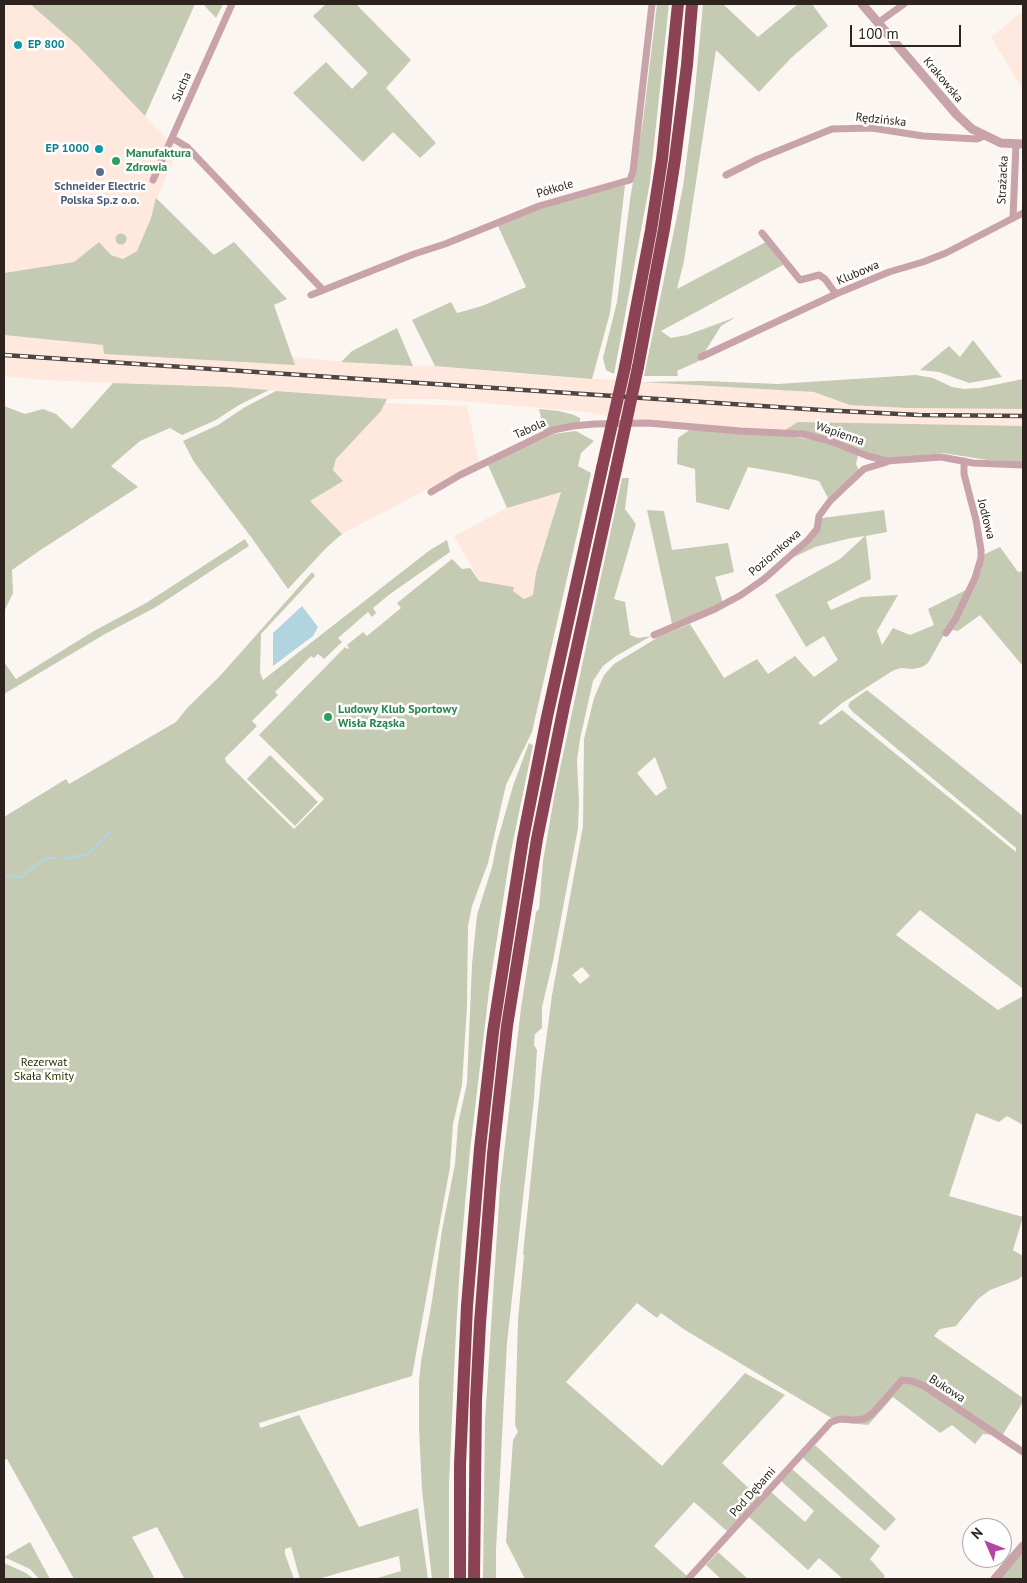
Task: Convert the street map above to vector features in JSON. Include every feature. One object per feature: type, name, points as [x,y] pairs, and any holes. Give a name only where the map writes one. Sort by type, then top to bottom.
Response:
[{"type":"highway","points":[[460,1579],[460,1465],[467,1306],[478,1164],[493,1032],[525,829],[551,698],[625,367],[651,230],[662,159],[678,4]]},
{"type":"highway","points":[[474,1579],[476,1410],[480,1323],[490,1184],[507,1026],[537,839],[638,368],[664,229],[687,65],[692,4]]},
{"type":"street","name":"Sucha","points":[[153,180],[232,4]]},
{"type":"street","name":"Półkole","points":[[311,295],[538,206],[630,180],[633,171],[652,4]]},
{"type":"street","name":"Krakowska","points":[[862,4],[957,115],[972,129],[1001,143],[1020,144]]},
{"type":"street","points":[[879,22],[904,4]]},
{"type":"street","name":"Rędzińska","points":[[726,175],[832,128],[872,128],[889,132],[938,137],[978,139],[984,136]]},
{"type":"street","points":[[172,138],[187,147],[323,290]]},
{"type":"street","name":"Strażacka","points":[[1013,218],[1020,144]]},
{"type":"street","name":"Klubowa","points":[[701,357],[836,294],[889,272],[946,253],[1023,213]]},
{"type":"street","points":[[762,233],[800,280],[819,275],[825,278],[836,294]]},
{"type":"street","name":"Wapienna","points":[[648,423],[740,432],[803,434],[830,441],[887,462],[941,457],[964,462],[1023,466]]},
{"type":"street","name":"Tabola","points":[[431,492],[460,475],[553,430],[572,426],[648,423]]},
{"type":"street","points":[[863,454],[864,469]]},
{"type":"street","name":"Poziomkowa","points":[[654,635],[715,609],[741,595],[764,578],[808,540],[816,529],[819,516],[830,501],[864,469],[887,462]]},
{"type":"street","name":"Jodłowa","points":[[946,633],[956,618],[975,578],[981,558],[976,520],[965,480],[964,462]]},
{"type":"street","name":"Bukowa","points":[[835,1420],[864,1419],[872,1414],[902,1380],[912,1381],[924,1386],[1023,1452]]},
{"type":"street","name":"Pod Dębami","points":[[688,1579],[831,1422],[835,1420]]},
{"type":"street","points":[[995,1579],[1023,1546]]},
{"type":"shaded area","points":[[4,4],[30,4],[77,45],[178,150],[137,251],[123,259],[111,255],[99,242],[74,262],[4,273]]},
{"type":"shaded area","points":[[1023,11],[1023,90],[991,37]]},
{"type":"shaded area","points":[[4,335],[208,356],[292,357],[378,365],[442,366],[511,373],[643,382],[704,381],[778,384],[916,375],[933,378],[952,387],[964,389],[980,388],[1023,379],[1023,442],[739,429],[631,420],[587,412],[436,399],[387,399],[231,387],[41,380],[4,376]]},
{"type":"shaded area","points":[[385,403],[467,406],[479,462],[342,534],[310,501],[343,481],[333,470],[336,459],[381,411]]},
{"type":"shaded area","points":[[561,491],[536,573],[533,595],[524,599],[513,591],[514,587],[479,581],[454,536],[507,508]]},
{"type":"green space","points":[[30,4],[195,4],[145,116],[77,45]]},
{"type":"green space","points":[[203,4],[223,4],[216,18]]},
{"type":"green space","points":[[326,4],[356,4],[411,60],[386,88],[436,143],[420,158],[393,132],[363,162],[293,93],[326,62],[352,89],[368,73],[313,16]]},
{"type":"green space","points":[[657,4],[669,4],[650,182],[614,374],[606,370],[603,358],[617,302],[630,200],[643,121]]},
{"type":"green space","points":[[703,4],[723,4],[758,37],[798,4],[812,4],[828,26],[791,58],[759,92],[716,50],[684,261],[677,289],[766,242],[783,265],[661,331],[671,338],[687,335],[736,317],[721,326],[699,361],[677,371],[678,376],[644,376],[683,187],[694,101]]},
{"type":"green space","points":[[625,185],[610,313],[592,379],[435,366],[412,320],[451,302],[457,313],[482,306],[526,287],[498,226],[535,210],[570,198]]},
{"type":"green space","points":[[156,198],[214,255],[234,242],[287,299],[274,305],[295,365],[104,354],[103,345],[4,335],[4,273],[74,262],[99,242],[111,255],[123,259],[137,251],[151,218]]},
{"type":"green space","points":[[121,233],[127,239],[121,245],[115,239]]},
{"type":"green space","points":[[397,328],[413,366],[341,362],[352,351]]},
{"type":"green space","points":[[973,340],[1002,377],[969,383],[939,372],[920,370],[949,346],[960,357]]},
{"type":"green space","points":[[916,375],[933,378],[952,387],[964,389],[980,388],[1023,379],[1023,409],[908,408],[850,405],[814,392],[643,382],[704,381],[778,384]]},
{"type":"green space","points":[[113,383],[269,390],[239,405],[216,420],[182,435],[170,428],[140,441],[111,466],[138,487],[12,570],[13,593],[4,612],[4,406],[25,414],[43,409],[56,414],[72,429]]},
{"type":"green space","points":[[276,391],[387,399],[381,411],[336,459],[333,470],[343,481],[310,501],[342,534],[326,548],[288,589],[194,462],[183,441],[218,425],[245,407]]},
{"type":"green space","points":[[539,409],[574,415],[580,418],[580,422],[544,431]]},
{"type":"green space","points":[[798,422],[1023,426],[1023,462],[988,460],[943,453],[892,459],[878,456],[830,438],[807,432],[785,430]]},
{"type":"green space","points":[[692,428],[776,434],[827,442],[858,455],[856,464],[859,470],[828,498],[819,481],[748,467],[729,510],[696,502],[695,469],[677,464],[678,438]]},
{"type":"green space","name":"Rezerwat Skała Kmity","points":[[576,431],[594,441],[581,453],[578,466],[591,473],[532,732],[506,785],[488,863],[472,906],[468,926],[467,1007],[462,1085],[453,1124],[450,1167],[412,1376],[259,1423],[260,1428],[299,1415],[359,1527],[418,1508],[428,1579],[374,1579],[401,1571],[399,1556],[318,1579],[300,1579],[291,1547],[285,1549],[285,1554],[294,1579],[181,1579],[184,1578],[157,1527],[132,1537],[155,1579],[74,1579],[7,1459],[4,1460],[4,817],[66,779],[69,784],[176,722],[188,707],[220,676],[312,572],[315,576],[261,634],[260,673],[263,680],[430,550],[447,540],[450,552],[373,608],[376,613],[372,617],[368,612],[338,638],[342,642],[324,659],[318,654],[314,658],[311,656],[275,692],[278,695],[252,721],[257,726],[225,758],[226,762],[294,829],[324,799],[259,735],[345,647],[349,648],[347,645],[363,632],[367,636],[401,608],[397,603],[452,559],[462,569],[470,568],[479,581],[514,587],[513,591],[524,599],[533,595],[536,573],[561,492],[507,508],[488,465],[553,434]]},
{"type":"green space","points":[[622,478],[629,478],[625,509],[636,524],[614,599],[625,602],[630,635],[638,638],[651,636],[616,656],[603,666],[593,681],[580,739],[577,760],[578,828],[553,961],[542,1007],[542,1028],[535,1034],[534,1045],[537,1050],[534,1099],[507,1343],[496,1579],[483,1579],[485,1420],[500,1187],[521,1008],[536,912],[539,909],[543,861],[555,792]]},
{"type":"green space","points":[[647,510],[664,511],[672,550],[728,543],[734,572],[715,577],[723,603],[672,624]]},
{"type":"green space","points":[[884,510],[887,532],[866,536],[871,579],[827,602],[831,610],[861,597],[898,595],[877,631],[882,645],[893,628],[910,635],[934,625],[928,609],[966,590],[954,617],[928,663],[913,669],[901,668],[894,670],[842,703],[818,723],[821,725],[842,710],[1016,852],[1016,848],[853,712],[848,706],[850,702],[867,690],[1023,816],[1023,989],[920,910],[896,935],[998,1010],[1023,996],[1023,1125],[1007,1116],[999,1122],[976,1113],[949,1196],[1023,1217],[1013,1250],[1023,1256],[1023,1275],[1019,1279],[990,1290],[978,1299],[956,1326],[940,1329],[934,1336],[1023,1398],[1023,1402],[1000,1439],[995,1435],[983,1434],[975,1444],[952,1425],[940,1433],[893,1397],[868,1425],[838,1422],[685,1330],[661,1313],[657,1318],[637,1303],[566,1382],[662,1466],[745,1373],[785,1395],[722,1463],[759,1498],[728,1532],[694,1502],[654,1546],[687,1576],[684,1579],[523,1579],[524,1577],[506,1542],[513,1440],[518,1432],[515,1425],[518,1320],[523,1254],[541,1079],[552,995],[583,826],[584,739],[594,698],[604,675],[614,664],[660,636],[690,624],[724,678],[757,659],[768,674],[795,656],[814,677],[838,660],[824,636],[806,647],[775,595],[840,559],[865,536],[815,547],[794,557],[822,518]],"holes":[[[655,757],[667,788],[656,796],[637,773]],[[582,967],[590,976],[580,984],[572,975]]]},
{"type":"green space","points":[[245,539],[249,546],[156,607],[105,634],[4,694],[4,662],[16,679],[94,631],[146,603]]},
{"type":"green space","points":[[1000,547],[1018,572],[1023,571],[1023,664],[1021,664],[980,615],[958,631],[952,630],[983,555]]},
{"type":"green space","points":[[529,743],[533,745],[510,856],[490,983],[470,1150],[456,1331],[449,1484],[449,1579],[432,1579],[422,1490],[419,1428],[421,1362],[442,1230],[455,1164],[458,1124],[467,1083],[472,964],[477,915],[492,867],[513,786]]},
{"type":"green space","points":[[270,755],[318,802],[295,826],[247,779]]},
{"type":"green space","points":[[815,1445],[896,1519],[885,1531],[802,1457]]},
{"type":"green space","points":[[792,1469],[880,1546],[870,1559],[885,1576],[883,1579],[843,1579],[819,1558],[808,1570],[749,1517],[771,1492],[805,1522],[814,1511],[781,1481]]},
{"type":"green space","points":[[30,1542],[50,1579],[39,1579],[30,1569],[4,1557]]},
{"type":"green space","points":[[718,1552],[748,1579],[721,1579],[706,1565]]},
{"type":"green space","points":[[1023,1553],[1023,1579],[1000,1579],[1010,1568],[1012,1568],[1012,1565]]},
{"type":"green space","points":[[4,1563],[26,1573],[34,1579],[4,1579]]},
{"type":"water","points":[[302,606],[318,627],[313,636],[273,666],[273,633]]},
{"type":"waterway","points":[[63,859],[88,854],[111,831]]},
{"type":"waterway","points":[[4,876],[21,877],[45,858],[56,858]]},
{"type":"railway","points":[[4,355],[821,410],[919,415],[1023,416]]},
{"type":"place","name":"EP 800","points":[[18,45]]},
{"type":"place","name":"EP 1000","points":[[99,149]]},
{"type":"place","name":"Manufaktura Zdrowia","points":[[116,161]]},
{"type":"place","name":"Schneider Electric Polska Sp.z o.o.","points":[[100,172]]},
{"type":"place","name":"Ludowy Klub Sportowy Wisła Rząska","points":[[328,717]]}]
